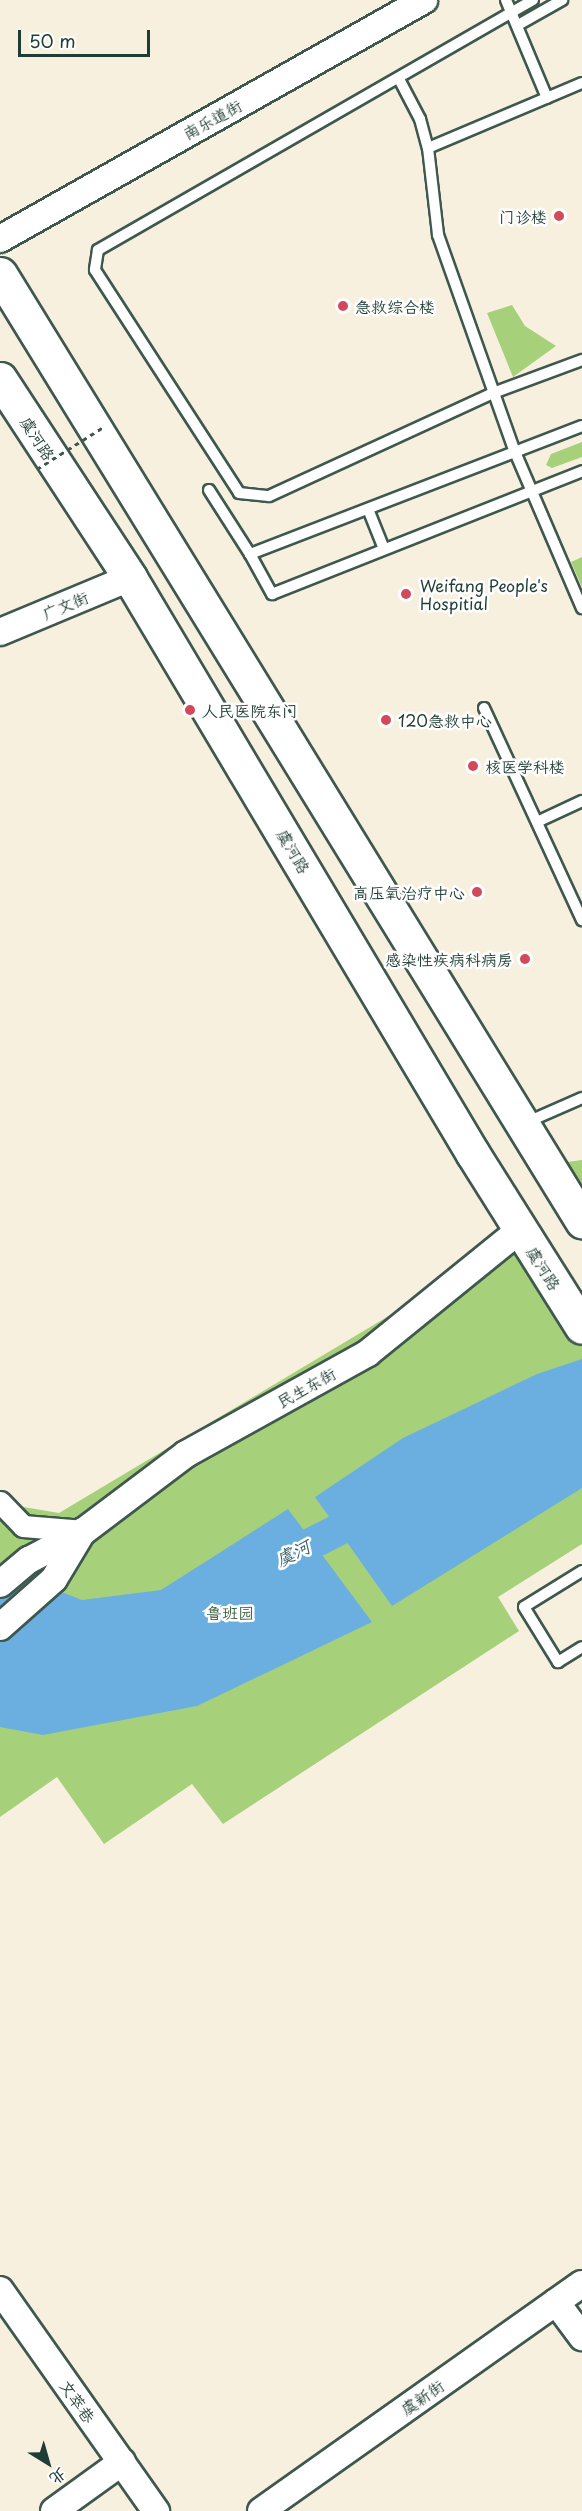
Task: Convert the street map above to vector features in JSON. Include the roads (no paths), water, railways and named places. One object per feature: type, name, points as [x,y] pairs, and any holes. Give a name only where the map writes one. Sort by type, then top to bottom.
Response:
[{"type":"main road","points":[[0,274],[582,1221]]},
{"type":"main road","name":"虞河路","points":[[0,379],[129,578],[520,1230],[582,1327]]},
{"type":"street","name":"南乐道街","points":[[0,238],[424,0]]},
{"type":"street","name":"广文街","points":[[0,632],[129,578]]},
{"type":"street","name":"民生东街","points":[[0,1584],[29,1560],[84,1531],[186,1454],[368,1353],[520,1230]]},
{"type":"street","points":[[0,1502],[23,1526],[84,1531]]},
{"type":"street","name":"民生东街","points":[[0,1627],[54,1580],[84,1531]]},
{"type":"street","name":"虞新街","points":[[261,2511],[582,2284]]},
{"type":"street","name":"文萃巷","points":[[0,2290],[156,2511]]},
{"type":"street","points":[[556,2302],[582,2337]]},
{"type":"street","points":[[54,2511],[122,2462]]},
{"type":"lane","points":[[506,0],[513,12],[547,98]]},
{"type":"lane","points":[[533,0],[98,250],[95,270],[239,493],[269,496],[494,393],[582,360]]},
{"type":"lane","points":[[518,25],[562,0]]},
{"type":"lane","points":[[399,79],[420,118],[428,147],[438,235],[514,452],[582,608]]},
{"type":"lane","points":[[428,147],[582,83]]},
{"type":"lane","points":[[250,554],[582,426]]},
{"type":"lane","points":[[209,490],[250,554],[272,594],[582,471]]},
{"type":"lane","points":[[368,509],[384,549]]},
{"type":"lane","points":[[484,708],[582,920]]},
{"type":"lane","points":[[537,822],[582,801]]},
{"type":"lane","points":[[523,1124],[582,1098]]},
{"type":"lane","points":[[582,1571],[524,1607],[558,1662],[582,1647]]},
{"type":"water","points":[[582,1359],[582,1488],[392,1606],[315,1497],[403,1438],[537,1374]]},
{"type":"water","points":[[288,1509],[372,1622],[197,1706],[43,1735],[0,1727],[0,1568],[82,1600],[161,1590]]},
{"type":"waterway","name":"虞河","points":[[275,1562],[375,1511]]},
{"type":"place","name":"门诊楼","points":[[559,216]]},
{"type":"place","name":"急救综合楼","points":[[343,306]]},
{"type":"place","name":"Weifang People's Hospitial","points":[[406,594]]},
{"type":"place","name":"人民医院东门","points":[[190,710]]},
{"type":"place","name":"120急救中心","points":[[386,720]]},
{"type":"place","name":"核医学科楼","points":[[473,766]]},
{"type":"place","name":"高压氧治疗中心","points":[[477,892]]},
{"type":"place","name":"感染性疾病科病房","points":[[525,959]]},
{"type":"park label","name":"鲁班园","points":[[230,1612]]}]
